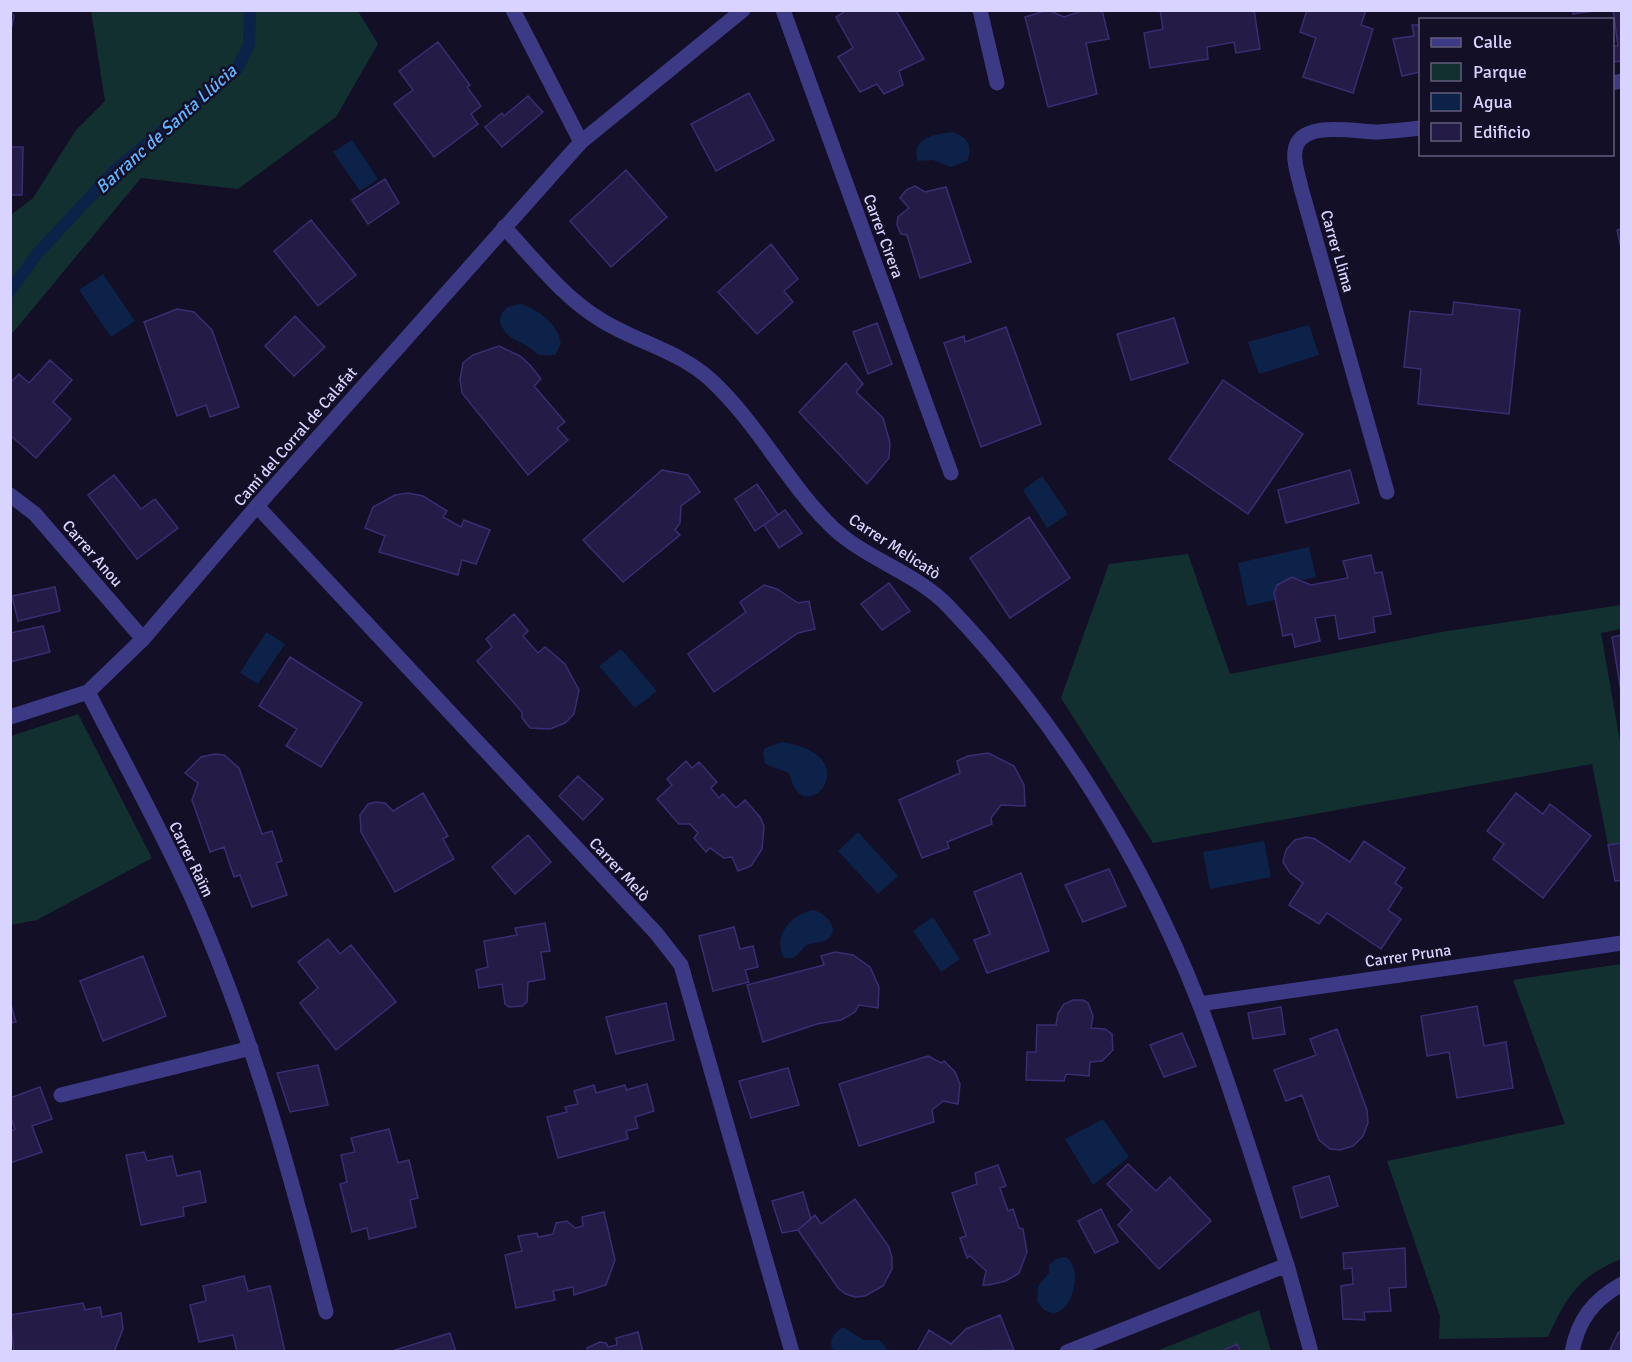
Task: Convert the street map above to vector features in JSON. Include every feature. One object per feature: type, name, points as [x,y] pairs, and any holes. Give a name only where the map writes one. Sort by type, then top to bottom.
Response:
[{"type":"street","points":[[513,10],[581,142]]},
{"type":"street","name":"Camí del Corral de Calafat","points":[[10,717],[88,692],[143,639],[257,506],[581,142],[743,10]]},
{"type":"street","name":"Carrer Cirera","points":[[783,10],[951,473]]},
{"type":"street","points":[[980,10],[997,83]]},
{"type":"street","name":"Carrer Llima","points":[[1387,492],[1301,189],[1294,150],[1299,140],[1309,133],[1323,129],[1377,132],[1419,128]]},
{"type":"street","name":"Carrer Melicatò","points":[[504,227],[576,303],[605,323],[676,354],[708,377],[737,408],[830,524],[872,556],[934,592],[1008,673],[1105,812],[1132,858],[1199,1004],[1287,1265],[1311,1352]]},
{"type":"street","name":"Carrer Anou","points":[[10,495],[35,514],[143,639]]},
{"type":"street","name":"Carrer Melò","points":[[257,506],[656,933],[681,965],[792,1352]]},
{"type":"street","name":"Carrer Raïm","points":[[88,692],[196,905],[251,1048],[284,1148],[326,1312]]},
{"type":"street","name":"Carrer Pruna","points":[[1199,1004],[1622,943]]},
{"type":"street","points":[[62,1095],[251,1048]]},
{"type":"street","points":[[1067,1352],[1287,1265]]},
{"type":"street","points":[[1572,1352],[1580,1323],[1587,1311],[1598,1299],[1622,1284]]},
{"type":"green space","points":[[91,11],[358,11],[378,44],[336,117],[238,189],[141,178],[11,335],[11,215],[33,198],[76,130],[105,101]]},
{"type":"green space","points":[[1188,554],[1230,674],[1441,632],[1621,605],[1621,629],[1601,633],[1621,747],[1621,843],[1608,845],[1592,764],[1153,843],[1061,698],[1109,564]]},
{"type":"green space","points":[[78,714],[152,858],[37,920],[11,925],[11,736]]},
{"type":"green space","points":[[1621,964],[1621,1259],[1594,1273],[1576,1289],[1561,1310],[1548,1337],[1439,1339],[1440,1316],[1387,1161],[1565,1124],[1513,980]]},
{"type":"green space","points":[[1259,1310],[1271,1351],[1154,1352]]},
{"type":"water","points":[[953,132],[968,143],[967,161],[951,167],[933,160],[918,161],[916,153],[921,142],[932,136]]},
{"type":"water","points":[[352,140],[378,179],[360,191],[333,152]]},
{"type":"water","points":[[103,274],[135,321],[111,337],[79,290]]},
{"type":"water","points":[[522,304],[541,314],[556,330],[561,344],[555,355],[538,355],[528,346],[512,338],[503,329],[500,322],[504,310],[513,305]]},
{"type":"water","points":[[1309,325],[1319,355],[1259,374],[1248,342]]},
{"type":"water","points":[[1042,476],[1068,514],[1047,528],[1023,490]]},
{"type":"water","points":[[1309,547],[1316,577],[1303,580],[1292,577],[1277,585],[1276,600],[1247,606],[1238,563]]},
{"type":"water","points":[[266,632],[285,644],[258,684],[240,673]]},
{"type":"water","points":[[621,649],[657,691],[635,708],[599,666]]},
{"type":"water","points":[[782,742],[807,749],[821,759],[827,771],[826,782],[820,791],[811,796],[802,795],[794,787],[789,773],[765,764],[763,754],[765,748]]},
{"type":"water","points":[[858,832],[898,876],[878,894],[838,851]]},
{"type":"water","points":[[1264,841],[1271,877],[1210,889],[1203,852]]},
{"type":"water","points":[[813,910],[818,911],[830,922],[833,927],[831,936],[824,941],[807,945],[793,958],[784,958],[780,942],[786,927],[798,916]]},
{"type":"water","points":[[933,917],[960,959],[941,972],[913,931]]},
{"type":"water","points":[[1103,1119],[1129,1157],[1093,1185],[1065,1139]]},
{"type":"water","points":[[1066,1257],[1073,1265],[1074,1289],[1063,1309],[1055,1313],[1046,1311],[1037,1301],[1038,1286],[1049,1273],[1049,1265],[1056,1259]]},
{"type":"water","points":[[843,1327],[864,1340],[879,1340],[889,1351],[834,1351],[831,1344],[832,1338]]},
{"type":"building","points":[[10,10],[14,16],[10,35]]},
{"type":"building","points":[[847,10],[894,10],[898,14],[924,59],[899,71],[903,85],[884,94],[877,84],[860,92],[838,57],[853,48],[836,17]]},
{"type":"building","points":[[1048,10],[1064,17],[1085,10],[1102,10],[1109,39],[1086,43],[1097,94],[1048,107],[1025,17]]},
{"type":"building","points":[[1160,10],[1254,10],[1260,49],[1236,53],[1234,42],[1207,47],[1208,59],[1150,68],[1144,33],[1163,29]]},
{"type":"building","points":[[1307,10],[1366,10],[1361,25],[1373,29],[1353,93],[1303,77],[1316,38],[1300,32]]},
{"type":"building","points":[[1573,10],[1601,10],[1573,14]]},
{"type":"building","points":[[1613,10],[1622,10],[1622,61],[1614,62],[1614,46],[1618,46]]},
{"type":"building","points":[[1412,25],[1419,25],[1419,72],[1402,76],[1393,39],[1414,36]]},
{"type":"building","points":[[438,42],[470,85],[467,87],[481,106],[471,114],[478,124],[434,157],[394,104],[413,90],[399,71]]},
{"type":"building","points":[[749,93],[774,140],[716,171],[691,124]]},
{"type":"building","points":[[528,96],[543,112],[502,147],[485,127],[502,113],[504,116]]},
{"type":"building","points":[[10,147],[23,147],[22,195],[10,195]]},
{"type":"building","points":[[626,170],[667,217],[611,267],[570,221]]},
{"type":"building","points":[[385,179],[399,203],[368,224],[352,200]]},
{"type":"building","points":[[915,186],[925,192],[946,187],[971,262],[920,278],[907,235],[901,234],[897,225],[898,217],[909,208],[900,198],[906,190]]},
{"type":"building","points":[[311,220],[356,275],[318,306],[274,251]]},
{"type":"building","points":[[1622,229],[1622,252],[1617,230]]},
{"type":"building","points":[[771,244],[798,279],[784,291],[793,302],[757,334],[718,292]]},
{"type":"building","points":[[1454,302],[1520,310],[1509,414],[1418,404],[1421,369],[1404,367],[1410,311],[1452,315]]},
{"type":"building","points":[[177,309],[194,312],[212,330],[239,407],[210,417],[206,405],[177,416],[144,322]]},
{"type":"building","points":[[295,316],[325,347],[294,376],[265,346]]},
{"type":"building","points":[[1174,318],[1188,363],[1131,380],[1117,334]]},
{"type":"building","points":[[877,323],[892,364],[868,374],[853,332]]},
{"type":"building","points":[[1006,327],[1041,424],[981,447],[944,343],[964,336],[965,342]]},
{"type":"building","points":[[499,346],[520,356],[530,365],[541,379],[534,386],[565,422],[557,428],[568,440],[528,475],[462,393],[460,379],[463,363],[473,355]]},
{"type":"building","points":[[50,360],[72,380],[53,402],[71,419],[36,458],[10,435],[10,383],[19,374],[29,383]]},
{"type":"building","points":[[846,363],[863,384],[856,392],[883,418],[890,443],[889,458],[867,484],[799,412]]},
{"type":"building","points":[[1223,380],[1303,434],[1248,514],[1169,459]]},
{"type":"building","points":[[662,470],[688,475],[700,492],[681,506],[680,523],[675,530],[680,535],[623,582],[583,540]]},
{"type":"building","points":[[1350,470],[1359,503],[1286,523],[1278,490]]},
{"type":"building","points":[[114,475],[141,509],[155,499],[178,528],[137,559],[88,495]]},
{"type":"building","points":[[757,484],[778,515],[755,531],[735,499]]},
{"type":"building","points":[[408,493],[423,496],[447,511],[443,517],[461,527],[464,520],[490,530],[476,564],[462,560],[458,575],[379,552],[385,536],[365,528],[373,507],[395,495]]},
{"type":"building","points":[[785,510],[802,533],[779,548],[764,525]]},
{"type":"building","points":[[1029,517],[1070,578],[1010,618],[970,558]]},
{"type":"building","points":[[1371,555],[1375,573],[1382,572],[1391,614],[1373,617],[1375,632],[1339,639],[1335,615],[1315,618],[1320,641],[1295,647],[1292,634],[1283,636],[1274,593],[1277,585],[1292,577],[1311,585],[1348,578],[1343,561]]},
{"type":"building","points":[[889,583],[910,611],[882,630],[861,604]]},
{"type":"building","points":[[764,585],[777,589],[798,603],[809,601],[815,629],[798,633],[714,692],[688,654],[746,612],[740,602]]},
{"type":"building","points":[[55,587],[60,611],[18,621],[12,596]]},
{"type":"building","points":[[514,614],[528,631],[523,636],[538,653],[545,647],[565,664],[579,690],[574,714],[565,723],[550,729],[530,728],[522,718],[522,712],[477,661],[492,647],[486,639]]},
{"type":"building","points":[[43,626],[50,652],[10,662],[10,633]]},
{"type":"building","points":[[1622,635],[1622,698],[1612,637]]},
{"type":"building","points":[[290,657],[362,703],[321,767],[286,746],[297,729],[259,706]]},
{"type":"building","points":[[988,753],[1014,766],[1024,785],[1025,806],[1001,805],[991,818],[992,824],[947,842],[949,848],[922,858],[899,800],[960,773],[957,761],[968,756]]},
{"type":"building","points":[[224,755],[239,768],[262,834],[272,831],[282,861],[276,863],[287,895],[252,907],[240,875],[234,877],[224,847],[210,852],[192,800],[198,783],[185,773],[201,757]]},
{"type":"building","points":[[686,761],[692,768],[699,762],[717,782],[711,788],[719,798],[723,794],[736,808],[745,800],[760,817],[764,826],[762,849],[751,866],[738,871],[732,857],[724,858],[710,848],[706,852],[694,838],[698,833],[690,824],[679,824],[657,799],[672,785],[667,779]]},
{"type":"building","points":[[578,776],[603,799],[583,820],[559,796]]},
{"type":"building","points":[[423,793],[448,836],[443,839],[454,859],[395,892],[361,832],[360,815],[368,804],[385,803],[393,811]]},
{"type":"building","points":[[1516,793],[1543,814],[1550,804],[1591,836],[1543,898],[1493,859],[1504,844],[1487,831]]},
{"type":"building","points":[[528,835],[551,862],[515,894],[492,867]]},
{"type":"building","points":[[1306,837],[1315,839],[1350,862],[1364,841],[1405,868],[1395,883],[1402,888],[1388,910],[1401,919],[1381,949],[1327,913],[1319,924],[1289,905],[1303,883],[1290,873],[1283,862],[1286,850],[1295,840]]},
{"type":"building","points":[[1622,843],[1622,880],[1615,881],[1608,845]]},
{"type":"building","points":[[1109,869],[1126,906],[1083,922],[1065,885]]},
{"type":"building","points":[[1021,873],[1049,951],[987,973],[974,940],[990,934],[974,892]]},
{"type":"building","points":[[545,923],[550,951],[541,952],[545,979],[528,982],[527,1002],[522,1006],[509,1007],[505,1004],[502,984],[479,988],[476,970],[488,967],[484,941],[517,935],[515,928]]},
{"type":"building","points":[[734,927],[740,949],[753,946],[758,967],[745,970],[749,982],[713,991],[699,936]]},
{"type":"building","points":[[328,939],[340,954],[351,945],[396,1002],[336,1050],[300,1003],[318,988],[298,962]]},
{"type":"building","points":[[835,952],[853,955],[870,967],[879,987],[878,1008],[859,1005],[855,1012],[841,1020],[817,1024],[763,1042],[747,985],[824,965],[821,956]]},
{"type":"building","points":[[143,956],[166,1016],[103,1041],[80,981]]},
{"type":"building","points":[[1073,1000],[1083,1000],[1088,1003],[1093,1016],[1091,1028],[1105,1029],[1112,1034],[1113,1050],[1102,1061],[1090,1062],[1089,1076],[1066,1074],[1064,1081],[1026,1080],[1027,1052],[1036,1052],[1037,1025],[1056,1025],[1058,1013],[1064,1004]]},
{"type":"building","points":[[10,1001],[16,1022],[10,1023]]},
{"type":"building","points":[[666,1003],[674,1040],[616,1054],[606,1017]]},
{"type":"building","points":[[1477,1006],[1484,1046],[1506,1042],[1513,1088],[1457,1098],[1449,1052],[1427,1056],[1421,1016]]},
{"type":"building","points":[[1281,1007],[1285,1034],[1253,1039],[1248,1013]]},
{"type":"building","points":[[1337,1029],[1367,1110],[1368,1123],[1363,1136],[1353,1146],[1340,1150],[1330,1149],[1319,1140],[1302,1095],[1286,1101],[1274,1070],[1316,1055],[1310,1039]]},
{"type":"building","points":[[1182,1033],[1196,1066],[1164,1077],[1150,1045]]},
{"type":"building","points":[[928,1056],[941,1063],[944,1061],[955,1072],[960,1084],[958,1104],[943,1101],[932,1110],[934,1122],[859,1146],[839,1084]]},
{"type":"building","points":[[318,1065],[328,1105],[290,1112],[277,1073]]},
{"type":"building","points":[[788,1068],[799,1105],[751,1118],[739,1081]]},
{"type":"building","points":[[647,1084],[654,1111],[635,1117],[638,1128],[626,1131],[628,1139],[558,1158],[547,1117],[567,1112],[565,1107],[578,1104],[574,1091],[594,1085],[596,1093],[625,1085],[626,1090]]},
{"type":"building","points":[[40,1087],[52,1119],[32,1126],[42,1152],[10,1163],[10,1131],[15,1129],[10,1115],[10,1098]]},
{"type":"building","points":[[389,1129],[398,1163],[409,1160],[418,1198],[410,1200],[416,1227],[369,1239],[367,1228],[352,1232],[340,1184],[347,1182],[341,1155],[355,1152],[351,1138]]},
{"type":"building","points":[[144,1152],[147,1161],[172,1156],[177,1176],[200,1171],[206,1202],[183,1207],[184,1216],[141,1225],[126,1155]]},
{"type":"building","points":[[1128,1164],[1156,1191],[1170,1177],[1211,1221],[1159,1269],[1118,1225],[1132,1210],[1107,1184]]},
{"type":"building","points":[[998,1165],[1006,1186],[1000,1188],[1008,1211],[1013,1209],[1019,1228],[1023,1229],[1027,1252],[1019,1273],[1006,1281],[983,1285],[986,1271],[970,1256],[967,1258],[960,1238],[966,1236],[952,1193],[977,1184],[975,1173]]},
{"type":"building","points":[[1329,1176],[1338,1206],[1301,1218],[1293,1187]]},
{"type":"building","points":[[803,1192],[811,1219],[798,1230],[782,1233],[772,1201]]},
{"type":"building","points":[[855,1199],[889,1247],[892,1269],[883,1286],[865,1296],[855,1297],[838,1288],[798,1230],[815,1215],[821,1224]]},
{"type":"building","points":[[1101,1209],[1118,1242],[1095,1253],[1078,1221]]},
{"type":"building","points":[[604,1212],[615,1260],[606,1285],[574,1295],[573,1287],[553,1291],[555,1300],[516,1308],[505,1255],[522,1251],[518,1236],[537,1233],[538,1237],[553,1234],[556,1223],[567,1221],[575,1228],[583,1226],[582,1217]]},
{"type":"building","points":[[1405,1248],[1406,1287],[1389,1288],[1391,1311],[1364,1312],[1365,1320],[1343,1319],[1341,1286],[1353,1284],[1352,1268],[1344,1269],[1343,1253]]},
{"type":"building","points":[[244,1276],[248,1291],[270,1286],[285,1352],[237,1352],[233,1335],[199,1342],[190,1305],[206,1301],[203,1286]]},
{"type":"building","points":[[83,1303],[85,1310],[100,1307],[102,1317],[121,1313],[123,1329],[114,1352],[14,1352],[10,1315]]},
{"type":"building","points":[[1000,1315],[1014,1350],[917,1352],[929,1330],[951,1344],[966,1329]]},
{"type":"building","points":[[1622,1330],[1622,1352],[1610,1350],[1618,1333]]},
{"type":"building","points":[[638,1332],[643,1352],[588,1352],[587,1348],[600,1342],[606,1343],[608,1347],[617,1345],[616,1338]]},
{"type":"building","points":[[450,1333],[456,1352],[389,1352]]},
{"type":"building","points":[[1237,1344],[1241,1352],[1220,1352]]},
{"type":"waterway","name":"Barranc de Santa Llúcia","points":[[10,291],[37,254],[115,170],[237,69],[249,45],[250,10]]}]
